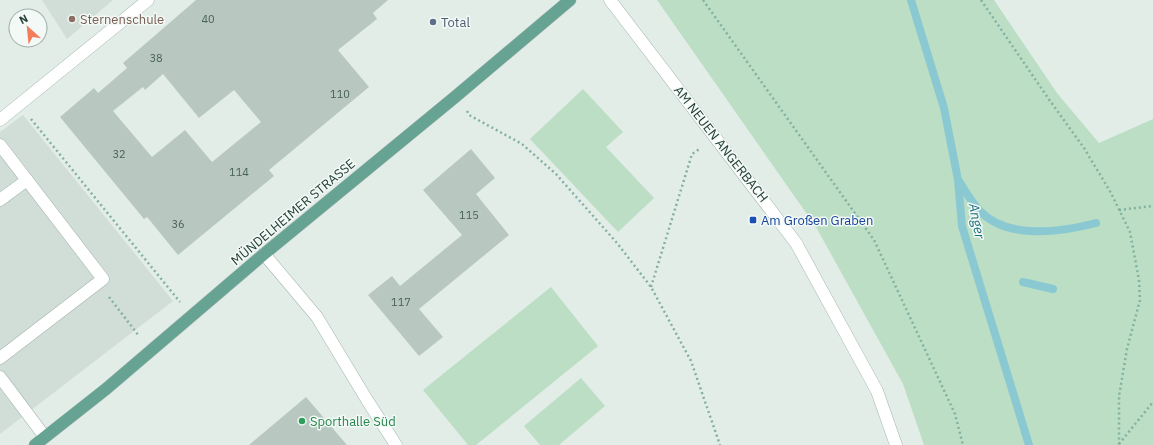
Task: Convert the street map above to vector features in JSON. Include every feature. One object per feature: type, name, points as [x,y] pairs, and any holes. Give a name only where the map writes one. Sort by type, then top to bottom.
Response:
[{"type":"main road","name":"MÜNDELHEIMER STRASSE","points":[[35,445],[106,389],[264,254],[570,0]]},
{"type":"street","points":[[0,120],[148,0]]},
{"type":"street","name":"AM NEUEN ANGERBACH","points":[[610,0],[796,243],[877,391],[896,445]]},
{"type":"street","points":[[0,145],[103,279],[0,358]]},
{"type":"street","points":[[0,200],[27,180]]},
{"type":"street","points":[[264,254],[317,317],[396,445]]},
{"type":"street","points":[[0,377],[45,437]]},
{"type":"path","points":[[703,0],[874,240],[955,414],[963,445]]},
{"type":"path","points":[[981,0],[1084,148],[1111,193],[1130,232],[1139,280],[1140,300],[1127,349],[1119,396],[1119,444]]},
{"type":"path","points":[[455,97],[470,115],[522,144],[556,174],[612,238],[651,287],[690,361],[720,445]]},
{"type":"path","points":[[20,105],[191,316]]},
{"type":"path","points":[[651,287],[692,154],[716,138]]},
{"type":"path","points":[[1119,210],[1153,206]]},
{"type":"path","points":[[98,283],[151,350]]},
{"type":"path","points":[[1119,444],[1153,402]]},
{"type":"shaded area","name":"Sternenschule","points":[[42,0],[113,0],[67,39]]},
{"type":"shaded area","points":[[23,115],[173,301],[0,434],[0,132]]},
{"type":"green space","points":[[657,0],[994,0],[1057,93],[1099,143],[1153,119],[1153,445],[924,445],[903,384],[816,227]]},
{"type":"green space","points":[[583,89],[623,132],[606,147],[654,198],[618,232],[530,139]]},
{"type":"green space","points":[[551,287],[598,346],[476,445],[468,445],[423,390]]},
{"type":"green space","points":[[581,378],[605,406],[559,445],[540,445],[524,426]]},
{"type":"building","points":[[196,0],[388,0],[373,13],[377,19],[338,50],[369,87],[269,170],[274,176],[178,255],[147,217],[144,219],[60,117],[94,88],[98,93],[127,68],[123,63]],"holes":[[[163,74],[199,118],[234,90],[261,122],[212,162],[185,130],[152,157],[113,111],[143,87],[145,90]]]},
{"type":"building","points":[[471,149],[495,178],[476,194],[509,235],[419,309],[443,337],[419,356],[368,295],[392,276],[400,286],[462,235],[423,190]]},
{"type":"building","name":"Sporthalle Süd","points":[[306,397],[347,445],[249,445]]},
{"type":"waterway","name":"Anger","points":[[911,0],[944,108],[958,180],[962,226],[1029,445]]},
{"type":"waterway","points":[[959,181],[971,201],[980,211],[991,220],[1005,226],[1020,230],[1051,231],[1096,223]]},
{"type":"waterway","points":[[1023,282],[1053,289]]},
{"type":"place","name":"Sternenschule","points":[[72,19]]},
{"type":"place","name":"Total","points":[[433,22]]},
{"type":"place","name":"Am Großen Graben","points":[[753,220]]},
{"type":"place","name":"Sporthalle Süd","points":[[302,421]]}]
